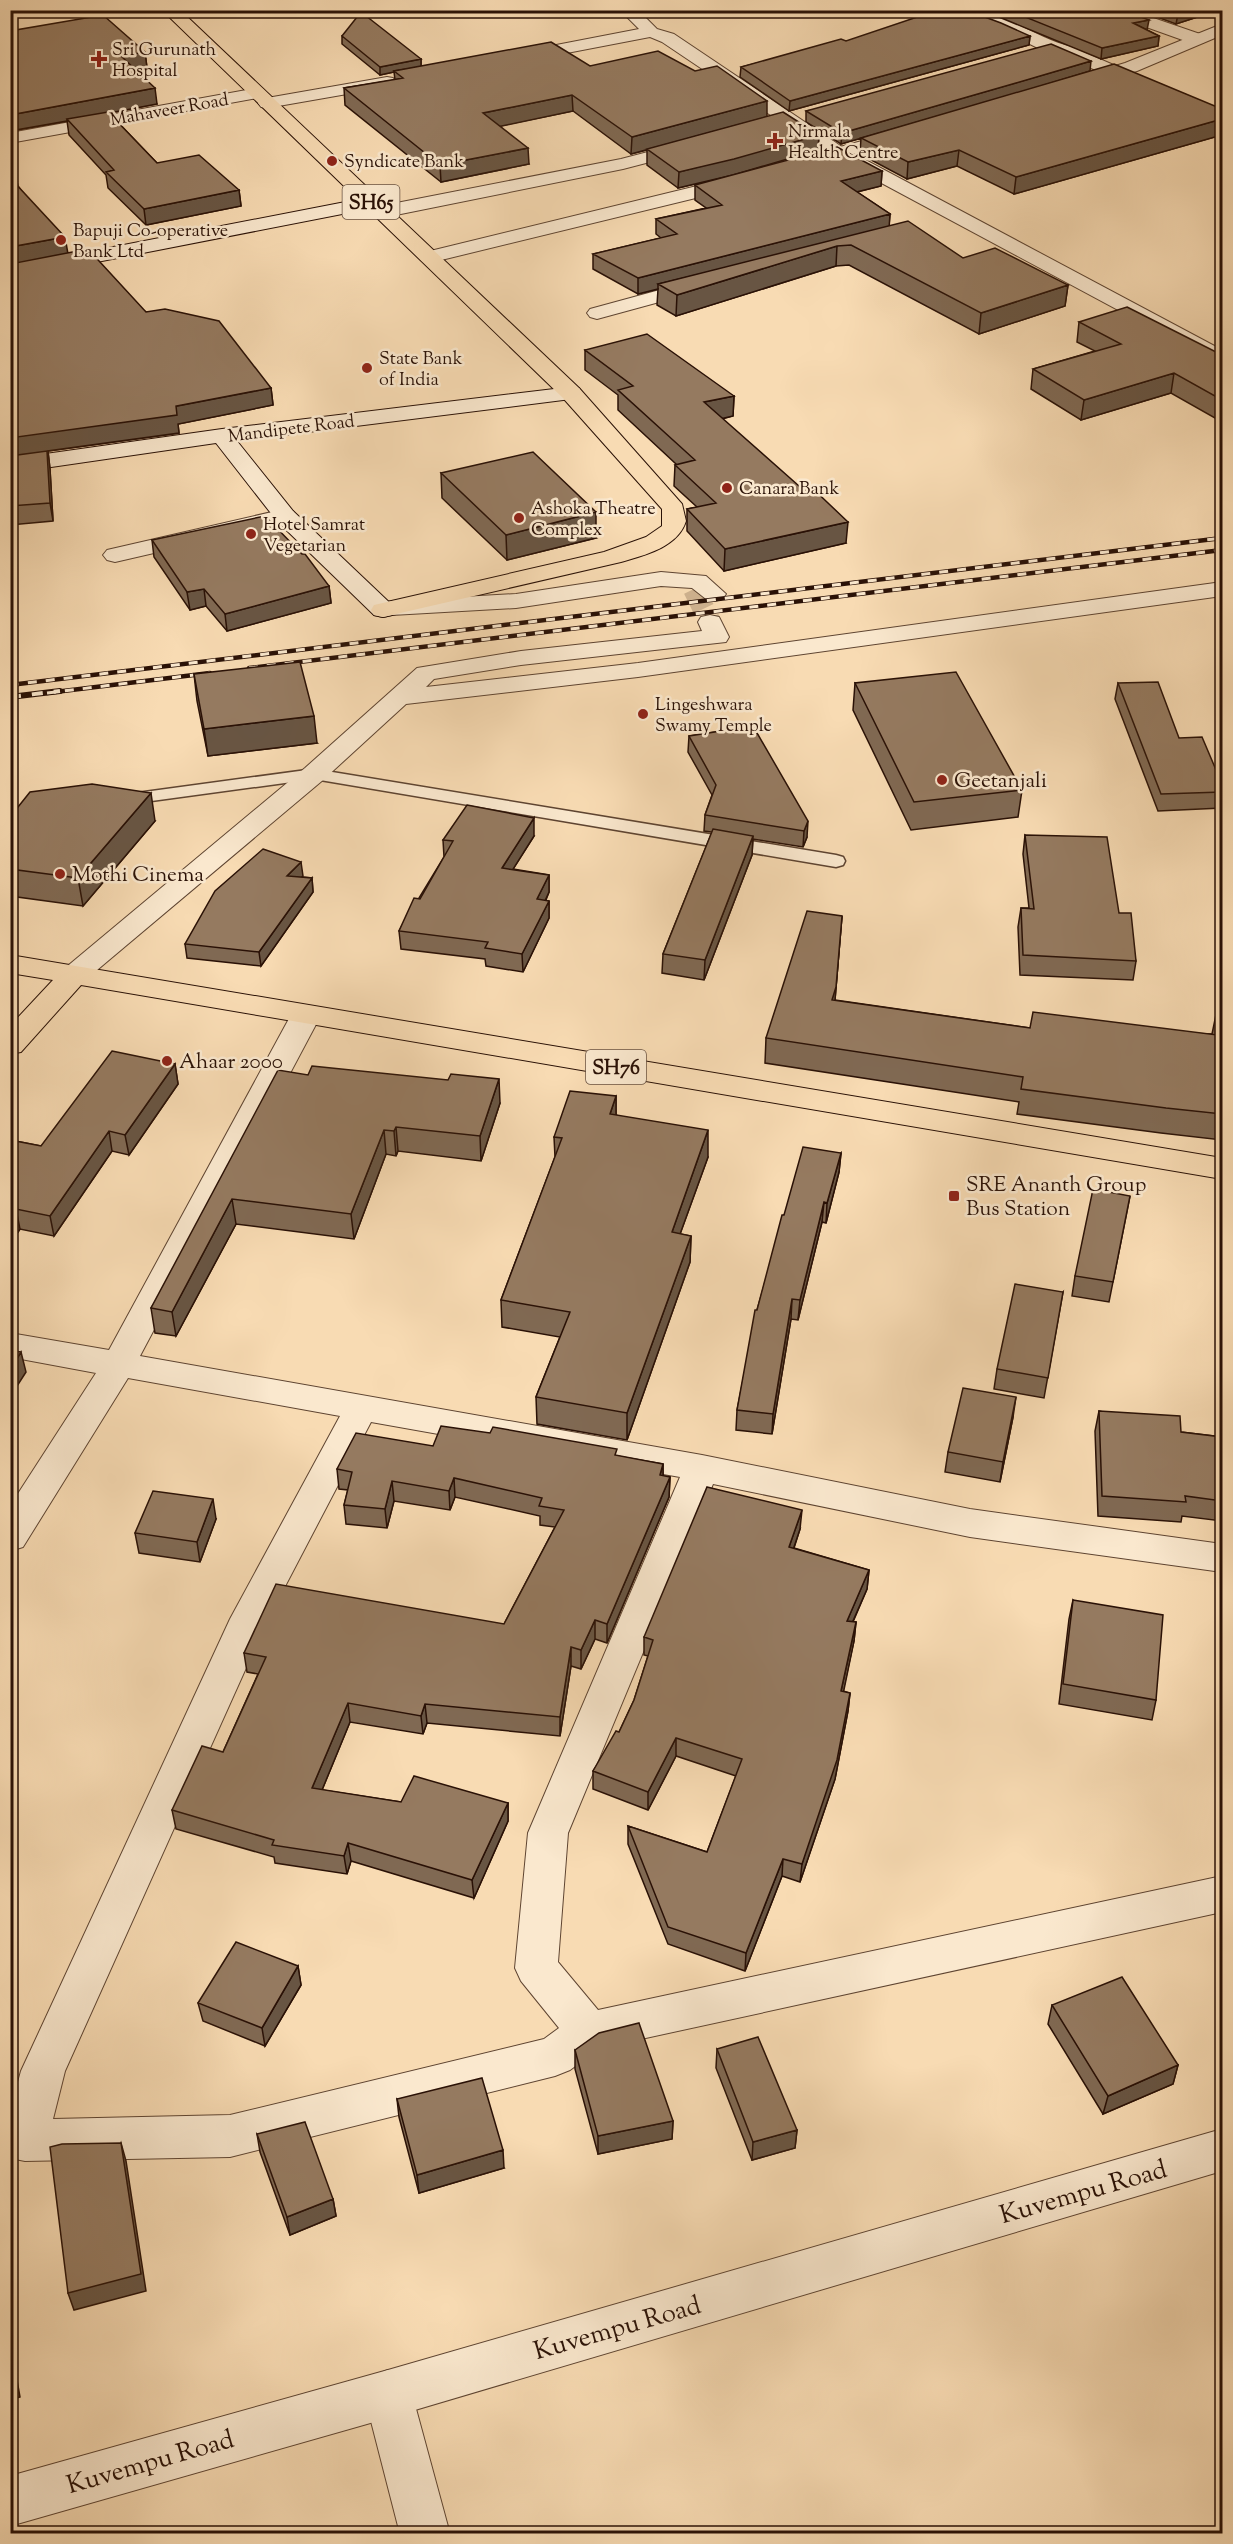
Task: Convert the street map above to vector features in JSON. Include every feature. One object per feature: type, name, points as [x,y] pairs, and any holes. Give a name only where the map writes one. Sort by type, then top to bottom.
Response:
[{"type":"main road","name":"SH65","points":[[173,13],[571,393]]},
{"type":"main road","points":[[387,609],[605,558],[651,544],[666,535],[675,525],[676,514],[671,504],[571,393]]},
{"type":"main road","name":"SH76","points":[[10,964],[1222,1169]]},
{"type":"main road","points":[[10,1046],[74,975]]},
{"type":"street","points":[[173,13],[202,10]]},
{"type":"street","points":[[628,10],[651,32],[668,38],[839,153],[1222,358]]},
{"type":"street","points":[[958,10],[1007,27],[1050,47],[1066,51],[1222,118]]},
{"type":"street","points":[[1113,10],[1197,39]]},
{"type":"street","points":[[1064,88],[1117,72],[1222,29]]},
{"type":"street","points":[[499,62],[651,32]]},
{"type":"street","points":[[1027,54],[1050,47]]},
{"type":"street","name":"Mahaveer Road","points":[[10,138],[262,98],[406,79]]},
{"type":"street","points":[[765,126],[810,113]]},
{"type":"street","points":[[784,168],[919,130]]},
{"type":"street","points":[[10,273],[623,164],[710,141]]},
{"type":"street","points":[[429,257],[564,226],[751,178]]},
{"type":"street","points":[[938,225],[961,220]]},
{"type":"street","points":[[597,314],[720,280]]},
{"type":"street","name":"Mandipete Road","points":[[10,466],[222,436],[571,393]]},
{"type":"street","points":[[222,436],[285,516],[387,609],[478,609],[674,582],[704,592]]},
{"type":"street","points":[[115,555],[285,516]]},
{"type":"street","points":[[402,697],[638,670],[1222,590]]},
{"type":"street","points":[[74,975],[314,774],[426,673],[521,658],[717,638],[719,621],[739,633],[770,635],[936,618],[943,620],[949,626]]},
{"type":"street","points":[[10,1538],[119,1364],[306,1015]]},
{"type":"street","points":[[10,1345],[702,1468],[970,1523],[1222,1558]]},
{"type":"street","points":[[362,1407],[249,1619],[43,2071],[18,2138],[230,2136],[555,2056],[589,2031],[1222,1894]]},
{"type":"street","points":[[589,2031],[536,1968],[548,1833],[702,1468]]},
{"type":"street","name":"Kuvempu Road","points":[[10,2501],[388,2394],[1222,2150]]},
{"type":"street","points":[[388,2394],[425,2534]]},
{"type":"lane","points":[[104,803],[314,774],[836,861]]},
{"type":"building","points":[[938,10],[966,10],[1030,36],[790,101],[741,67],[841,39],[846,41]]},
{"type":"building","points":[[1008,10],[1123,10],[1149,20],[1133,23],[1159,36],[1102,48]]},
{"type":"building","points":[[1169,10],[1188,10],[1178,14]]},
{"type":"building","points":[[361,12],[421,59],[380,67],[342,36]]},
{"type":"building","points":[[103,15],[145,52],[121,56],[155,88],[10,115],[10,31]]},
{"type":"building","points":[[551,42],[590,66],[658,51],[695,71],[717,66],[767,101],[632,137],[572,95],[483,113],[528,148],[440,165],[344,88],[403,78],[394,71]]},
{"type":"building","points":[[1051,44],[1091,61],[842,133],[806,111]]},
{"type":"building","points":[[1114,64],[1222,109],[1222,119],[1016,177],[959,150],[908,162],[861,138]]},
{"type":"building","points":[[108,112],[157,163],[199,155],[239,190],[144,209],[106,172],[114,170],[67,119]]},
{"type":"building","points":[[783,112],[819,135],[679,172],[647,149]]},
{"type":"building","points":[[837,147],[882,171],[841,181],[890,214],[638,278],[593,254],[677,234],[656,219],[722,205],[695,185]]},
{"type":"building","points":[[10,174],[17,181],[14,182],[65,237],[10,247]]},
{"type":"building","points":[[908,221],[963,258],[995,248],[1068,285],[981,313],[851,245],[837,246],[677,295],[658,284]]},
{"type":"building","points":[[88,249],[146,312],[165,309],[219,321],[271,388],[176,406],[177,415],[10,438],[10,264]]},
{"type":"building","points":[[1127,307],[1222,355],[1222,400],[1174,373],[1084,400],[1033,369],[1121,344],[1079,322]]},
{"type":"building","points":[[647,334],[734,396],[704,402],[799,486],[808,484],[848,522],[725,549],[687,509],[716,503],[675,465],[695,460],[618,390],[633,386],[585,350]]},
{"type":"building","points":[[47,451],[50,503],[10,506],[10,456]]},
{"type":"building","points":[[533,452],[596,512],[506,535],[441,473]]},
{"type":"building","points":[[265,516],[302,554],[305,554],[329,586],[225,614],[204,589],[187,592],[152,540]]},
{"type":"building","points":[[300,662],[314,716],[204,729],[194,674]]},
{"type":"building","name":"Geetanjali","points":[[956,672],[1022,790],[914,802],[855,683]]},
{"type":"building","points":[[1158,682],[1179,738],[1202,737],[1222,784],[1222,792],[1161,794],[1118,683]]},
{"type":"building","points":[[753,726],[808,821],[804,831],[705,815],[716,785],[689,736]]},
{"type":"building","points":[[92,784],[151,793],[78,878],[10,869],[10,817],[30,792]]},
{"type":"building","points":[[467,805],[534,818],[502,868],[549,875],[537,899],[549,901],[522,954],[485,948],[488,942],[399,931],[414,898],[420,899],[453,841],[443,840]]},
{"type":"building","points":[[713,829],[753,836],[705,960],[663,954]]},
{"type":"building","points":[[1025,835],[1107,837],[1119,913],[1131,913],[1136,961],[1023,955],[1021,908],[1034,909]]},
{"type":"building","points":[[263,849],[301,862],[287,876],[312,878],[259,952],[185,944],[215,891]]},
{"type":"building","points":[[807,911],[842,916],[836,987],[832,1000],[1030,1028],[1033,1012],[1217,1035],[1218,1005],[1222,1006],[1222,1114],[1021,1089],[1023,1077],[766,1038]]},
{"type":"building","points":[[112,1051],[175,1064],[125,1135],[109,1131],[50,1216],[16,1209],[10,1217],[10,1140],[41,1146]]},
{"type":"building","points":[[312,1066],[448,1080],[451,1074],[499,1079],[480,1136],[396,1127],[394,1131],[384,1130],[351,1214],[232,1199],[172,1312],[151,1308],[278,1070],[308,1075]]},
{"type":"building","points":[[570,1091],[616,1096],[610,1114],[708,1130],[672,1232],[691,1236],[627,1413],[536,1397],[570,1312],[501,1300],[562,1138],[554,1137]]},
{"type":"building","points":[[803,1147],[841,1153],[827,1203],[824,1202],[800,1300],[792,1299],[773,1414],[737,1410],[755,1310],[757,1310]]},
{"type":"building","points":[[1093,1189],[1130,1196],[1113,1282],[1075,1276]]},
{"type":"building","points":[[1015,1284],[1063,1292],[1048,1378],[997,1369]]},
{"type":"building","points":[[10,1350],[21,1352],[10,1370]]},
{"type":"building","points":[[963,1388],[1016,1397],[1003,1462],[948,1452]]},
{"type":"building","points":[[1099,1411],[1180,1416],[1181,1432],[1222,1437],[1222,1501],[1185,1496],[1186,1502],[1102,1496]]},
{"type":"building","points":[[441,1426],[490,1433],[493,1427],[617,1449],[615,1455],[663,1464],[660,1475],[670,1477],[607,1624],[595,1620],[581,1650],[571,1647],[560,1717],[425,1704],[421,1716],[348,1703],[312,1788],[401,1802],[414,1776],[508,1803],[472,1880],[348,1843],[344,1856],[272,1845],[274,1840],[172,1810],[202,1746],[223,1752],[266,1657],[244,1653],[276,1584],[504,1624],[564,1510],[539,1506],[542,1498],[454,1478],[449,1491],[392,1481],[385,1509],[344,1505],[352,1472],[337,1469],[356,1433],[433,1446]]},
{"type":"building","points":[[707,1487],[802,1510],[789,1547],[869,1570],[847,1621],[856,1622],[841,1691],[850,1693],[837,1760],[802,1864],[783,1859],[746,1953],[668,1927],[628,1826],[707,1852],[742,1759],[676,1738],[648,1792],[593,1771],[616,1731],[619,1732],[634,1700],[653,1640],[644,1637]]},
{"type":"building","points":[[153,1491],[213,1499],[197,1542],[135,1533]]},
{"type":"building","points":[[1073,1600],[1163,1615],[1156,1700],[1063,1684]]},
{"type":"building","points":[[236,1942],[298,1966],[262,2028],[198,2003]]},
{"type":"building","points":[[1122,1977],[1178,2065],[1108,2096],[1052,2005]]},
{"type":"building","points":[[639,2023],[673,2121],[598,2136],[575,2050],[599,2033]]},
{"type":"building","points":[[758,2037],[797,2130],[753,2142],[717,2049]]},
{"type":"building","points":[[482,2078],[503,2150],[417,2175],[397,2099]]},
{"type":"building","points":[[305,2122],[333,2199],[287,2217],[257,2134]]},
{"type":"building","points":[[121,2143],[141,2274],[68,2293],[50,2147],[62,2144]]},
{"type":"tunnel","points":[[694,589],[710,622]]},
{"type":"railway","points":[[10,685],[1222,538]]},
{"type":"railway","points":[[249,668],[1222,550]]},
{"type":"railway","points":[[47,693],[210,673]]},
{"type":"railway","points":[[10,697],[60,691]]},
{"type":"place","name":"Sri Gurunath Hospital","points":[[99,59]]},
{"type":"place","name":"Nirmala Health Centre","points":[[775,141]]},
{"type":"place","name":"Syndicate Bank","points":[[332,161]]},
{"type":"place","name":"Bapuji Co-operative Bank Ltd","points":[[61,240]]},
{"type":"place","name":"State Bank of India","points":[[367,368]]},
{"type":"place","name":"Canara Bank","points":[[727,488]]},
{"type":"place","name":"Ashoka Theatre Complex","points":[[519,518]]},
{"type":"place","name":"Hotel Samrat Vegetarian","points":[[251,534]]},
{"type":"place","name":"Lingeshwara Swamy Temple","points":[[643,714]]},
{"type":"place","name":"Geetanjali","points":[[942,780]]},
{"type":"place","name":"Mothi Cinema","points":[[60,874]]},
{"type":"place","name":"Ahaar 2000","points":[[167,1061]]},
{"type":"place","name":"SRE Ananth Group Bus Station","points":[[954,1196]]}]
